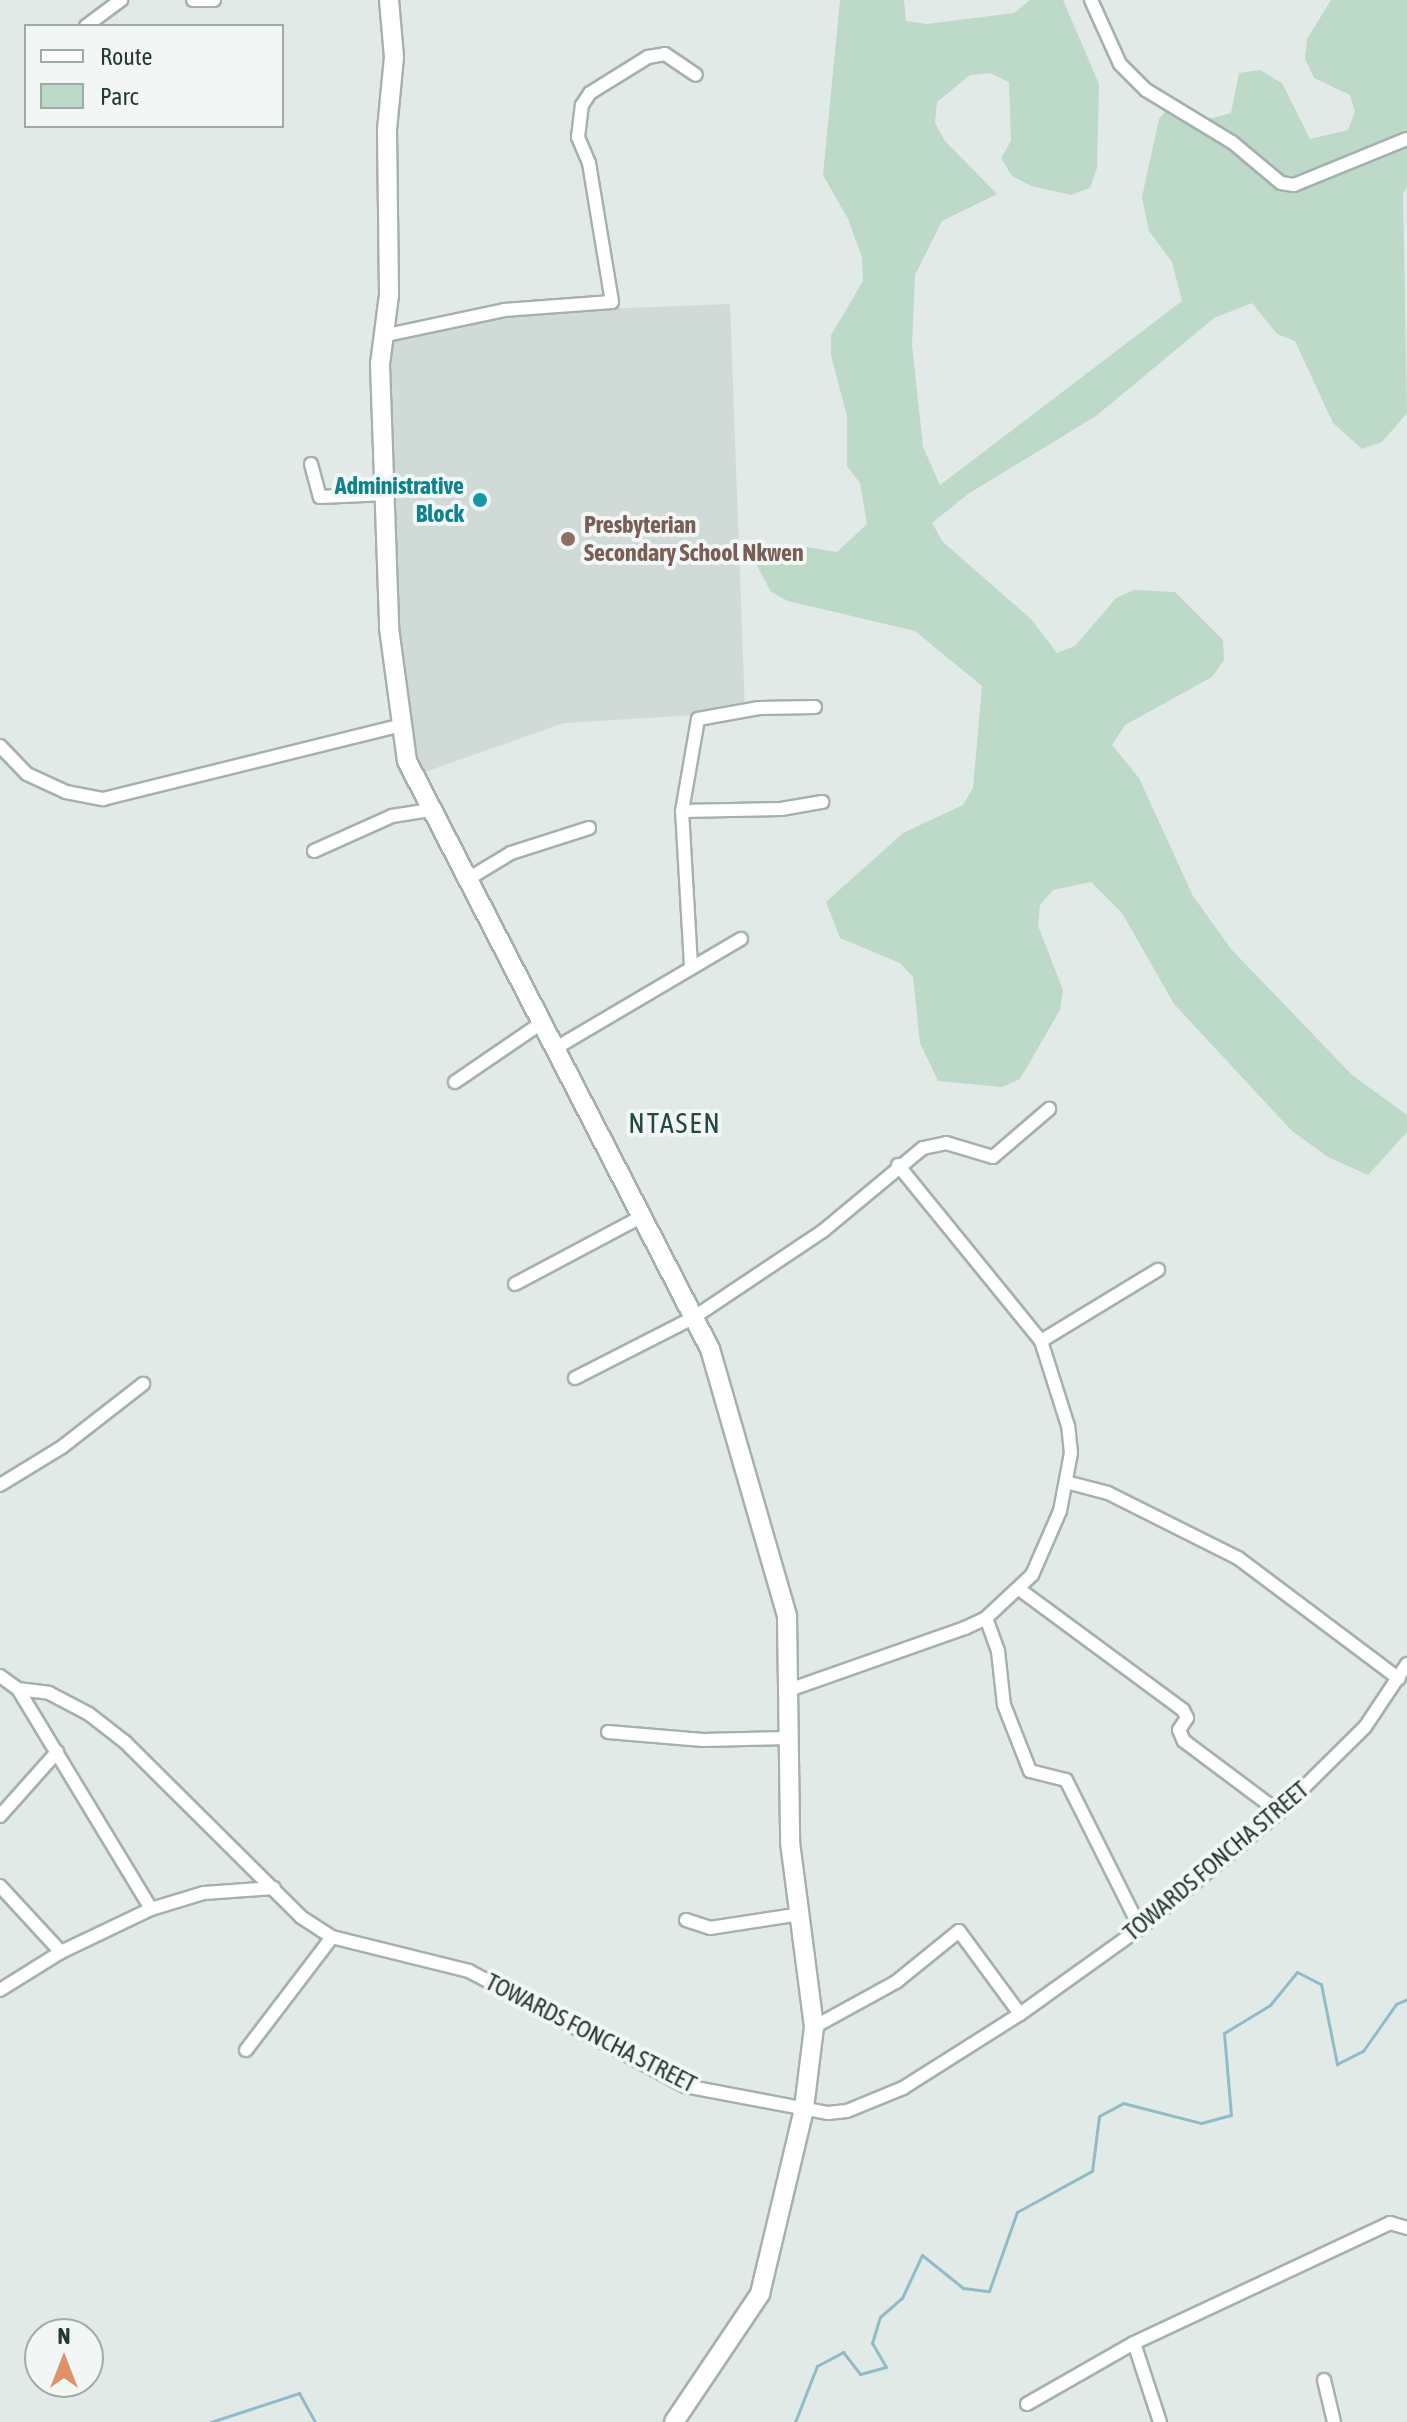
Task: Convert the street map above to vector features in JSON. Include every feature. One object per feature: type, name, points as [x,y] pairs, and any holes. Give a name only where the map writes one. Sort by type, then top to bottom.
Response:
[{"type":"street","points":[[89,24],[121,0]]},
{"type":"street","points":[[193,0],[214,0]]},
{"type":"street","points":[[389,0],[394,83],[387,130],[389,295],[382,336],[389,628],[399,726],[407,761],[429,810],[543,1022],[720,1375],[784,1600],[790,1842],[814,2027],[804,2109],[763,2285],[674,2422]]},
{"type":"street","points":[[1091,0],[1120,64],[1146,90],[1232,142],[1281,183],[1294,185],[1407,139]]},
{"type":"street","points":[[382,336],[504,310],[612,302],[589,163],[578,137],[582,105],[590,93],[648,57],[665,54],[696,75]]},
{"type":"street","points":[[311,464],[320,497],[387,494]]},
{"type":"street","points":[[691,966],[682,811],[698,719],[759,708],[815,707]]},
{"type":"street","points":[[0,746],[27,774],[66,792],[103,799],[399,726]]},
{"type":"street","points":[[682,811],[781,809],[822,802]]},
{"type":"street","points":[[314,851],[392,816],[429,810]]},
{"type":"street","points":[[468,879],[511,853],[589,828]]},
{"type":"street","points":[[554,1049],[741,939]]},
{"type":"street","points":[[455,1082],[543,1022]]},
{"type":"street","points":[[575,1378],[693,1318],[823,1231],[898,1165],[935,1142],[993,1157],[1049,1109]]},
{"type":"street","points":[[786,1691],[887,1659],[986,1618],[1019,1589],[1042,1557],[1066,1482],[1071,1440],[1041,1341],[898,1165]]},
{"type":"street","points":[[515,1284],[641,1217]]},
{"type":"street","points":[[1041,1341],[1158,1270]]},
{"type":"street","points":[[0,1485],[62,1447],[143,1384]]},
{"type":"street","points":[[1066,1482],[1108,1493],[1238,1558],[1399,1679]]},
{"type":"street","points":[[1019,1589],[1183,1710],[1187,1718],[1179,1730],[1184,1741],[1279,1812]]},
{"type":"street","points":[[986,1618],[998,1651],[1004,1705],[1030,1771],[1066,1780],[1140,1928]]},
{"type":"street","name":"TOWARDS FONCHA STREET","points":[[0,1676],[18,1689],[49,1693],[89,1714],[125,1742],[301,1917],[332,1937],[469,1971],[685,2086],[804,2109],[847,2111],[873,2102],[1020,2014],[1140,1928],[1279,1812],[1365,1727],[1407,1664]]},
{"type":"street","points":[[18,1689],[151,1909]]},
{"type":"street","points":[[608,1732],[703,1740],[787,1738]]},
{"type":"street","points":[[0,1816],[57,1752]]},
{"type":"street","points":[[0,1886],[61,1952]]},
{"type":"street","points":[[0,1990],[61,1952],[151,1909],[204,1893],[274,1888]]},
{"type":"street","points":[[686,1920],[710,1928],[800,1914]]},
{"type":"street","points":[[814,2027],[896,1982],[959,1931],[1020,2014]]},
{"type":"street","points":[[246,2050],[332,1937]]},
{"type":"street","points":[[1027,2404],[1134,2343],[1390,2223],[1407,2228]]},
{"type":"street","points":[[1134,2343],[1160,2422]]},
{"type":"street","points":[[1324,2380],[1334,2422]]},
{"type":"shaded area","name":"Presbyterian Secondary School Nkwen","points":[[730,304],[745,712],[564,723],[422,773],[408,720],[398,618],[391,341],[497,313]]},
{"type":"green space","points":[[840,0],[904,0],[906,21],[927,24],[1014,13],[1030,0],[1063,0],[1099,84],[1097,168],[1090,188],[1071,195],[1031,186],[1012,176],[1001,158],[1011,141],[1009,82],[990,73],[970,75],[937,102],[935,123],[945,141],[997,194],[942,221],[915,275],[912,345],[923,447],[940,485],[1182,301],[1172,262],[1149,231],[1142,197],[1159,119],[1173,102],[1209,119],[1231,113],[1239,73],[1260,70],[1282,83],[1310,139],[1348,130],[1355,112],[1350,95],[1314,78],[1305,59],[1307,39],[1331,0],[1407,0],[1407,187],[1403,193],[1407,413],[1382,442],[1362,449],[1333,423],[1295,341],[1277,334],[1252,303],[1214,318],[1096,416],[968,494],[932,523],[943,542],[1031,619],[1057,653],[1075,646],[1116,598],[1134,590],[1175,592],[1223,640],[1224,660],[1212,677],[1125,725],[1112,745],[1139,778],[1193,896],[1231,949],[1352,1075],[1407,1115],[1407,1132],[1368,1175],[1328,1157],[1292,1131],[1174,1004],[1122,913],[1091,882],[1053,890],[1040,905],[1038,926],[1063,990],[1060,1010],[1020,1079],[1002,1087],[938,1081],[920,1043],[913,977],[900,963],[840,938],[826,902],[903,833],[963,805],[973,788],[982,686],[915,631],[788,601],[771,592],[751,554],[794,545],[837,552],[867,524],[860,483],[847,466],[847,416],[831,355],[831,335],[863,281],[862,257],[848,219],[823,175]]},
{"type":"waterway","points":[[795,2422],[817,2366],[843,2352],[860,2374],[886,2367],[872,2343],[880,2317],[902,2298],[922,2255],[963,2288],[989,2291],[1017,2212],[1092,2171],[1099,2116],[1123,2103],[1201,2123],[1231,2115],[1224,2033],[1270,2005],[1297,1972],[1321,1984],[1337,2064],[1363,2051],[1396,2004],[1407,1999]]},
{"type":"waterway","points":[[211,2422],[299,2393],[315,2422]]},
{"type":"place","name":"Administrative Block","points":[[480,500]]},
{"type":"place","name":"Presbyterian Secondary School Nkwen","points":[[568,539]]},
{"type":"district","name":"NTASEN","points":[[675,1123]]}]
